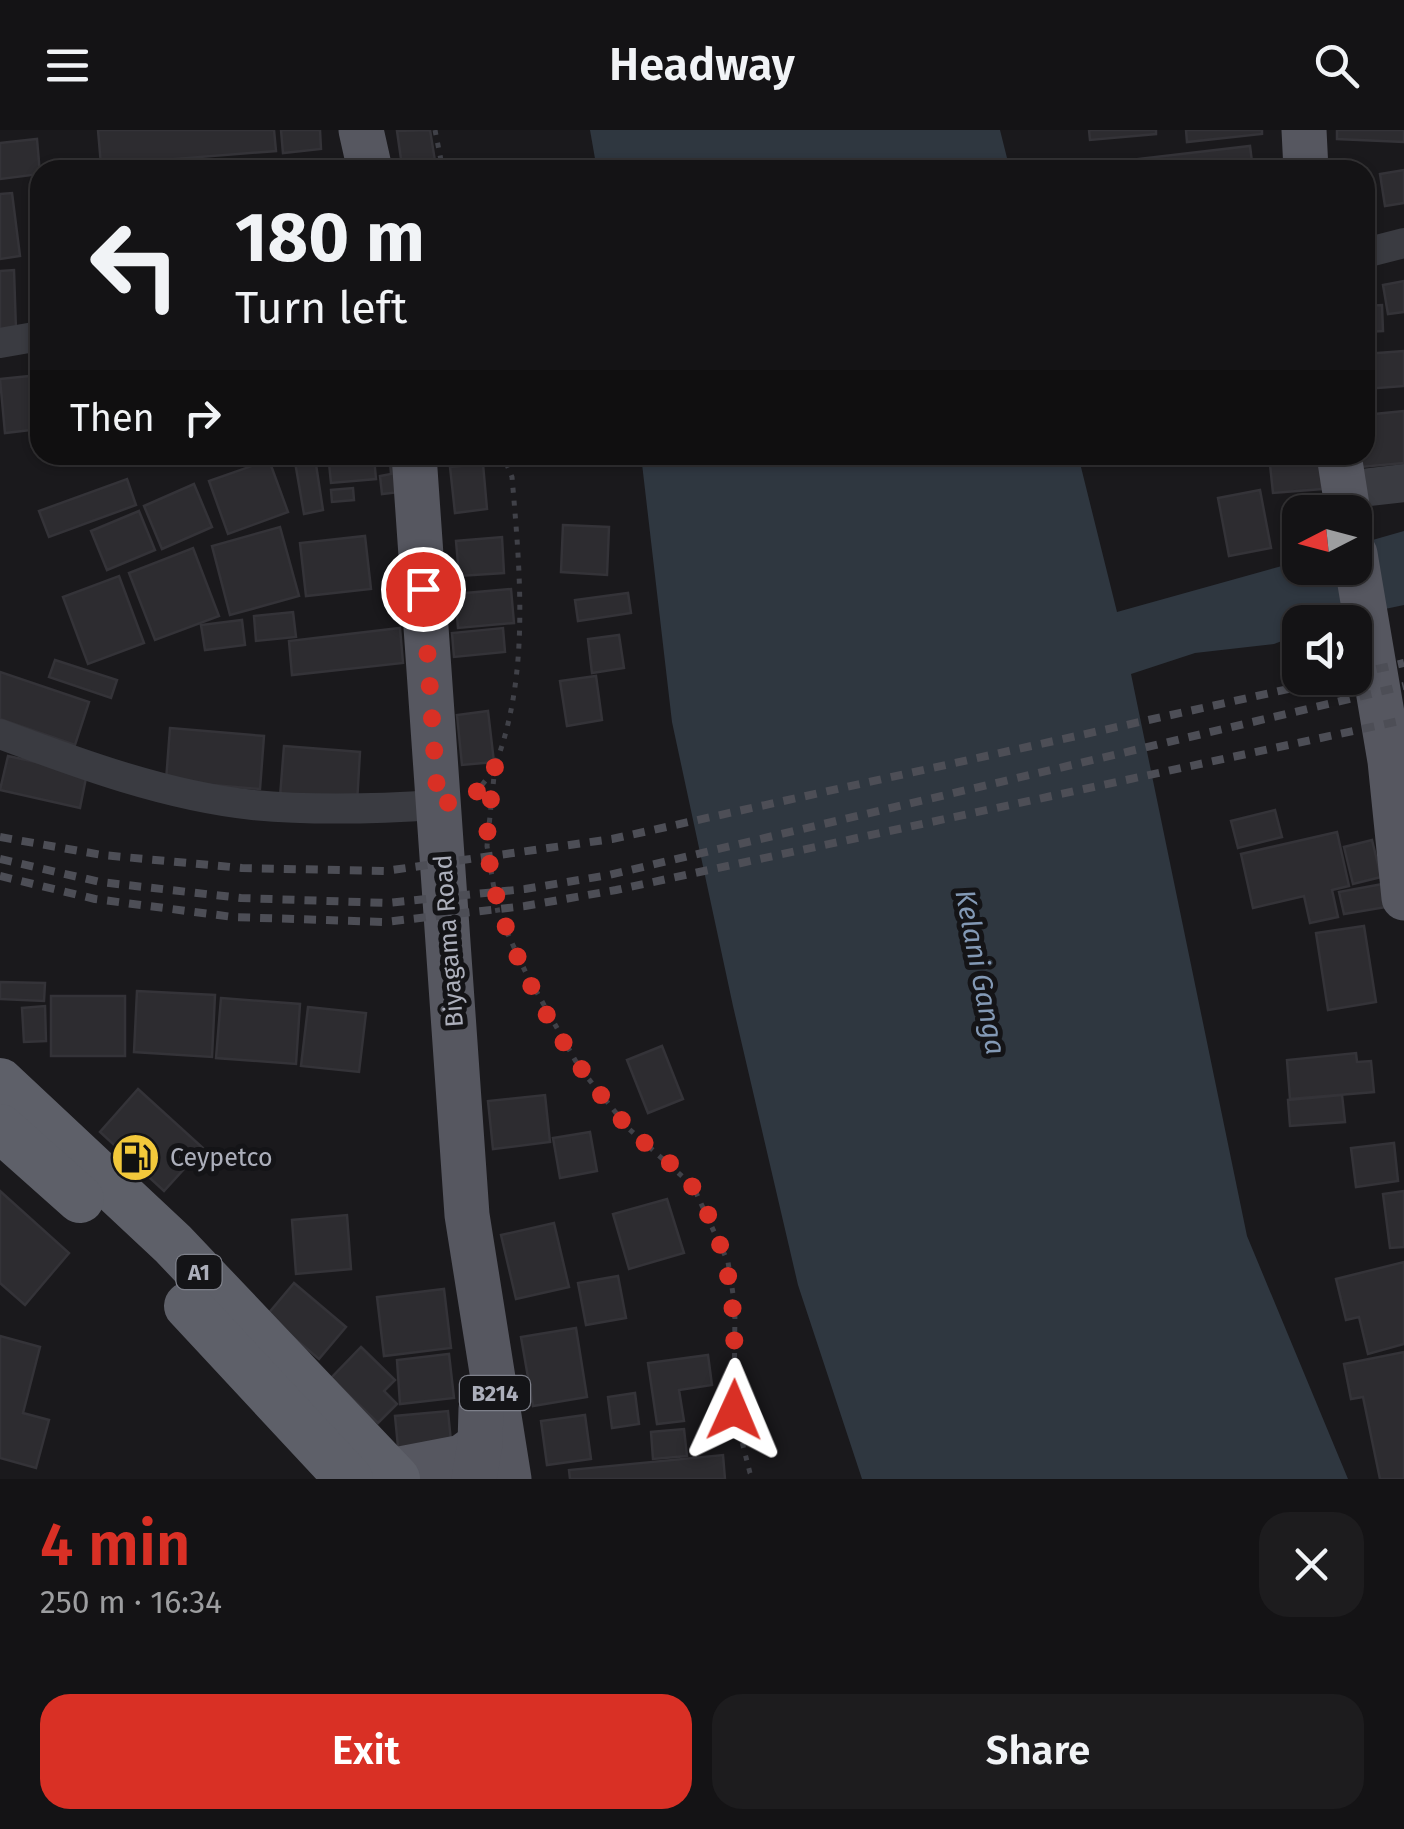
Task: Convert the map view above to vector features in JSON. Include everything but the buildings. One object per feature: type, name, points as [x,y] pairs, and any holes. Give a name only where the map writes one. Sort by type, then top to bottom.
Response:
[{"type":"highway","name":"A1","points":[[0,1082],[172,1244],[378,1476]]},
{"type":"highway","name":"A1","points":[[0,1128],[378,1476]]},
{"type":"main road","points":[[362,130],[368,160]]},
{"type":"main road","points":[[1304,130],[1306,160]]},
{"type":"main road","name":"Biyagama Road","points":[[415,465],[467,1215],[509,1479]]},
{"type":"main road","points":[[1360,585],[1390,761],[1404,898]]},
{"type":"main road","name":"Biyagama Road","points":[[477,1461],[481,1307]]},
{"type":"main road","points":[[378,1476],[462,1457],[477,1461]]},
{"type":"street","points":[[1375,250],[1404,243]]},
{"type":"street","points":[[0,343],[30,338]]},
{"type":"street","points":[[1345,492],[1404,483]]},
{"type":"street","points":[[0,734],[158,786],[250,805],[343,811],[438,805]]},
{"type":"path","points":[[435,130],[441,160]]},
{"type":"path","points":[[507,465],[512,477],[521,628],[515,689],[495,766],[487,846],[498,913],[526,974],[578,1067],[629,1129],[693,1186],[728,1262],[735,1307],[734,1410],[750,1473],[755,1479]]},
{"type":"path","points":[[438,805],[473,797],[495,766]]},
{"type":"water","points":[[590,130],[1000,130],[1008,160],[595,160]]},
{"type":"water","name":"Kelani Ganga","points":[[642,465],[1080,465],[1117,612],[1282,566],[1282,585],[1372,585],[1372,540],[1404,531],[1404,605],[1372,611],[1372,605],[1282,605],[1282,641],[1195,653],[1131,674],[1247,1236],[1348,1479],[862,1479],[798,1285],[672,722]]},
{"type":"railway","points":[[1372,670],[1404,663]]},
{"type":"railway","points":[[0,859],[100,882],[241,898],[387,903],[525,889],[609,875],[1404,686]]},
{"type":"railway","points":[[0,837],[102,855],[242,868],[385,871],[612,839],[1282,690]]},
{"type":"railway","points":[[0,876],[95,899],[233,917],[385,922],[525,906],[616,890],[1404,720]]},
{"type":"place","name":"Ceypetco","points":[[135,1157]]},
{"type":"route","points":[[423,589],[438,805],[473,797],[495,766],[487,846],[498,913],[526,974],[578,1067],[629,1129],[693,1186],[728,1262],[735,1307],[734,1410]]}]
